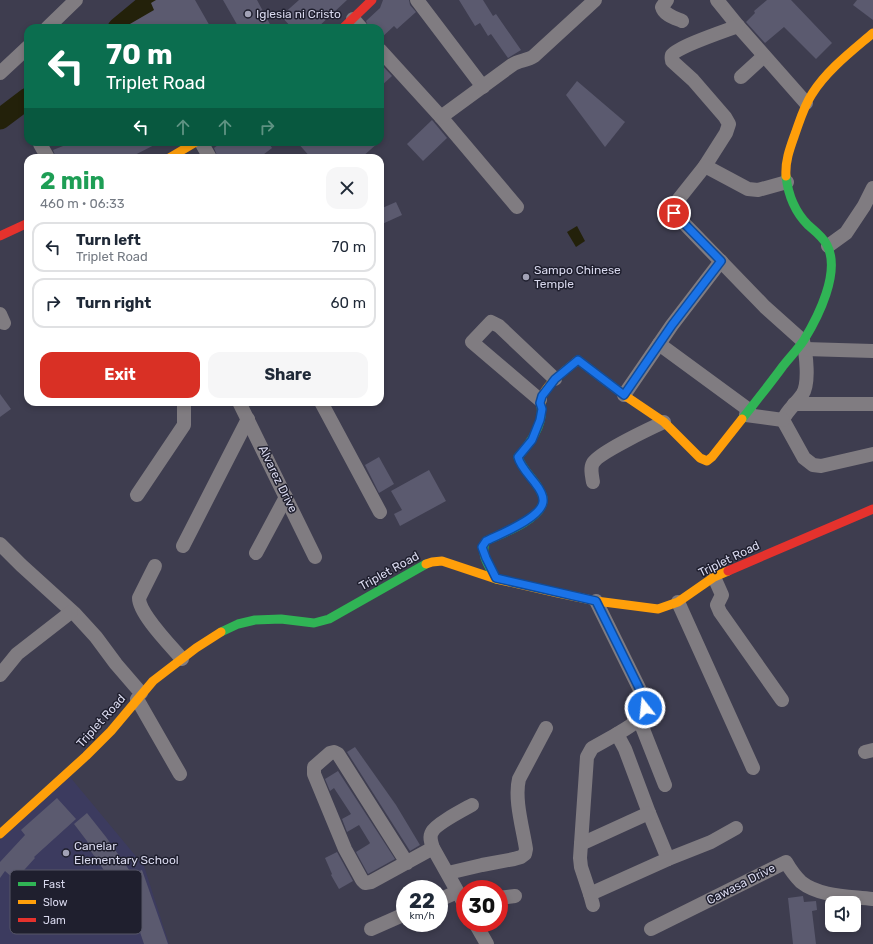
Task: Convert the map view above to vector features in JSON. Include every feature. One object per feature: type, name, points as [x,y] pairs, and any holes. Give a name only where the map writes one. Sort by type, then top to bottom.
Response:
[{"type":"street","points":[[51,24],[76,0]]},
{"type":"street","points":[[417,0],[482,87]]},
{"type":"street","points":[[442,117],[516,62],[528,60],[534,56],[595,0]]},
{"type":"street","points":[[667,0],[662,7],[665,13],[682,21]]},
{"type":"street","points":[[717,0],[806,103]]},
{"type":"street","points":[[353,24],[365,2]]},
{"type":"street","points":[[738,26],[683,48],[672,55],[672,61],[693,80],[725,117],[729,124],[726,133],[706,166],[676,200],[673,208],[674,213],[804,345],[873,351]]},
{"type":"street","points":[[540,400],[555,379],[578,360],[624,395],[664,422],[700,458],[707,461],[712,457],[804,345],[817,317],[829,281],[831,259],[828,246],[799,214],[793,202],[787,182],[787,159],[806,103],[812,93],[820,83],[873,33]]},
{"type":"street","points":[[0,73],[24,51]]},
{"type":"street","points":[[384,54],[442,117],[517,207]]},
{"type":"street","points":[[741,77],[764,56]]},
{"type":"street","points":[[176,154],[189,146]]},
{"type":"street","points":[[706,166],[748,189],[767,189],[787,182]]},
{"type":"street","points":[[828,246],[846,233],[864,206],[873,188]]},
{"type":"street","points":[[0,236],[24,225]]},
{"type":"street","points":[[624,395],[659,344],[721,261]]},
{"type":"street","points":[[496,578],[482,547],[486,541],[531,518],[544,501],[539,489],[518,458],[532,440],[542,414],[540,400],[472,342],[491,322],[499,326],[555,379]]},
{"type":"street","points":[[659,344],[747,413],[783,420]]},
{"type":"street","points":[[804,345],[805,387],[802,396],[785,414],[783,420],[804,458],[813,465],[821,466],[873,454]]},
{"type":"street","points":[[794,404],[873,404]]},
{"type":"street","points":[[137,495],[184,424],[184,406]]},
{"type":"street","name":"Alvarez Drive","points":[[244,406],[248,419],[315,557]]},
{"type":"street","points":[[323,406],[380,512]]},
{"type":"street","points":[[183,546],[248,419]]},
{"type":"street","points":[[593,482],[591,467],[596,458],[664,422]]},
{"type":"street","points":[[256,553],[286,497]]},
{"type":"street","name":"Triplet Road","points":[[0,834],[98,745],[121,720],[139,696],[158,676],[225,629],[249,620],[262,619],[314,623],[329,619],[422,566],[432,562],[442,561],[496,578],[596,601],[658,609],[678,602],[714,577],[873,509]]},
{"type":"street","points":[[0,544],[96,637],[139,696],[180,774]]},
{"type":"street","points":[[155,566],[139,598],[139,603],[151,623],[182,658]]},
{"type":"street","points":[[714,577],[722,595],[717,605],[720,612],[782,700]]},
{"type":"street","points":[[596,601],[646,702],[645,708],[639,719],[629,728],[592,748],[587,757],[581,844],[581,867],[592,900],[668,859],[712,842],[736,828]]},
{"type":"street","points":[[678,602],[753,768]]},
{"type":"street","points":[[0,675],[17,654],[71,612]]},
{"type":"street","points":[[639,719],[665,785]]},
{"type":"street","points":[[448,873],[514,859],[525,854],[526,849],[519,805],[519,779],[546,728]]},
{"type":"street","points":[[617,734],[625,749],[668,859]]},
{"type":"street","points":[[407,862],[338,754],[334,752],[330,753],[314,767],[314,774],[345,849],[365,883],[371,882],[433,848]]},
{"type":"street","points":[[456,887],[433,848],[430,840],[432,831],[472,804]]},
{"type":"street","points":[[581,844],[649,813]]},
{"type":"street","name":"Cawasa Drive","points":[[651,930],[786,862],[801,881],[811,888],[840,895],[873,898]]},
{"type":"street","points":[[508,897],[515,896]]},
{"type":"street","points":[[371,929],[396,918]]},
{"type":"street","points":[[480,932],[487,944]]},
{"type":"shaded area","points":[[577,226],[585,241],[576,247],[567,232]]},
{"type":"shaded area","points":[[70,777],[144,866],[169,944],[0,944],[0,840]]},
{"type":"building","points":[[156,0],[195,0],[209,24],[130,24],[154,10],[151,3]]},
{"type":"building","name":"Iglesia ni Cristo","points":[[223,0],[257,0],[270,24],[237,24]]},
{"type":"building","points":[[299,0],[347,0],[321,24],[288,24],[281,16]]},
{"type":"building","points":[[383,0],[409,0],[410,5],[416,12],[397,29],[394,26],[384,35],[384,24],[367,24],[366,21],[380,8]]},
{"type":"building","points":[[459,0],[483,0],[493,16],[496,14],[521,50],[508,58],[491,34],[488,36],[480,23],[475,26]]},
{"type":"building","points":[[767,0],[791,0],[832,43],[816,59],[784,27],[765,43],[746,22],[755,13],[754,11]]},
{"type":"building","points":[[857,0],[873,0],[873,20],[853,5]]},
{"type":"building","points":[[384,67],[392,76],[384,83]]},
{"type":"building","points":[[577,81],[625,122],[605,147],[566,95]]},
{"type":"building","points":[[432,120],[447,138],[423,161],[407,144]]},
{"type":"building","points":[[63,146],[152,146],[137,154],[54,154],[53,150]]},
{"type":"building","points":[[217,146],[271,146],[272,148],[264,154],[216,154],[214,148]]},
{"type":"building","points":[[300,146],[374,146],[366,154],[308,154]]},
{"type":"building","points":[[396,202],[402,215],[384,223],[384,207]]},
{"type":"building","points":[[0,394],[11,409],[0,417]]},
{"type":"building","points":[[379,457],[394,484],[379,493],[365,465]]},
{"type":"building","points":[[429,470],[446,501],[400,526],[394,514],[402,510],[391,491]]},
{"type":"building","points":[[355,747],[396,805],[420,845],[410,851],[347,752]]},
{"type":"building","points":[[338,771],[395,859],[368,874],[356,852],[370,843],[359,825],[347,832],[342,819],[351,814],[334,788],[330,791],[325,779]]},
{"type":"building","points":[[57,798],[76,819],[34,857],[35,858],[24,870],[10,870],[10,876],[5,871],[0,878],[0,862],[25,835],[21,830]]},
{"type":"building","points":[[87,813],[129,870],[104,870],[88,847],[90,845],[74,824]]},
{"type":"building","points":[[337,852],[353,881],[339,889],[331,875],[332,874],[325,858]]},
{"type":"building","points":[[142,870],[168,944],[144,944],[141,934],[142,934]]},
{"type":"building","points":[[803,896],[804,902],[816,901],[817,910],[812,911],[816,944],[793,944],[788,898]]},
{"type":"waterway","points":[[123,24],[152,0]]},
{"type":"waterway","points":[[0,119],[24,101]]},
{"type":"traffic: fast","points":[[742,419],[804,340],[821,307],[830,281],[831,256],[827,245],[821,237],[803,220],[796,209],[790,196],[786,176]]},
{"type":"traffic: fast","points":[[496,579],[486,561],[484,551],[486,541],[519,526],[528,520],[535,515],[543,502],[543,496],[536,483],[522,465],[518,457],[527,446],[538,427],[541,406]]},
{"type":"traffic: fast","points":[[221,632],[238,624],[255,620],[281,619],[314,623],[329,619],[426,564]]},
{"type":"traffic: slow","points":[[786,176],[786,165],[790,149],[802,113],[809,99],[818,85],[832,69],[873,33]]},
{"type":"traffic: slow","points":[[176,154],[189,146]]},
{"type":"traffic: slow","points":[[541,406],[541,400],[548,387],[560,374],[578,360],[624,395],[664,422],[700,458],[707,461],[712,457],[742,419]]},
{"type":"traffic: slow","points":[[426,564],[442,561],[496,579],[558,593],[596,601],[658,609],[678,602],[714,577],[728,571]]},
{"type":"traffic: slow","points":[[0,834],[86,756],[111,731],[153,681],[196,648],[221,632]]},
{"type":"traffic: jam","points":[[347,24],[372,0]]},
{"type":"traffic: jam","points":[[0,236],[24,225]]},
{"type":"traffic: jam","points":[[728,571],[873,509]]},
{"type":"place","name":"Iglesia ni Cristo","points":[[248,14]]},
{"type":"place","name":"Sampo Chinese Temple","points":[[526,277]]},
{"type":"place","name":"Canelar Elementary School","points":[[66,853]]},
{"type":"route","points":[[645,708],[646,702],[596,601],[496,578],[482,547],[486,541],[531,518],[538,511],[544,501],[542,494],[518,460],[518,457],[532,440],[542,414],[540,400],[555,379],[578,360],[624,395],[672,325],[721,261],[674,213]]}]
